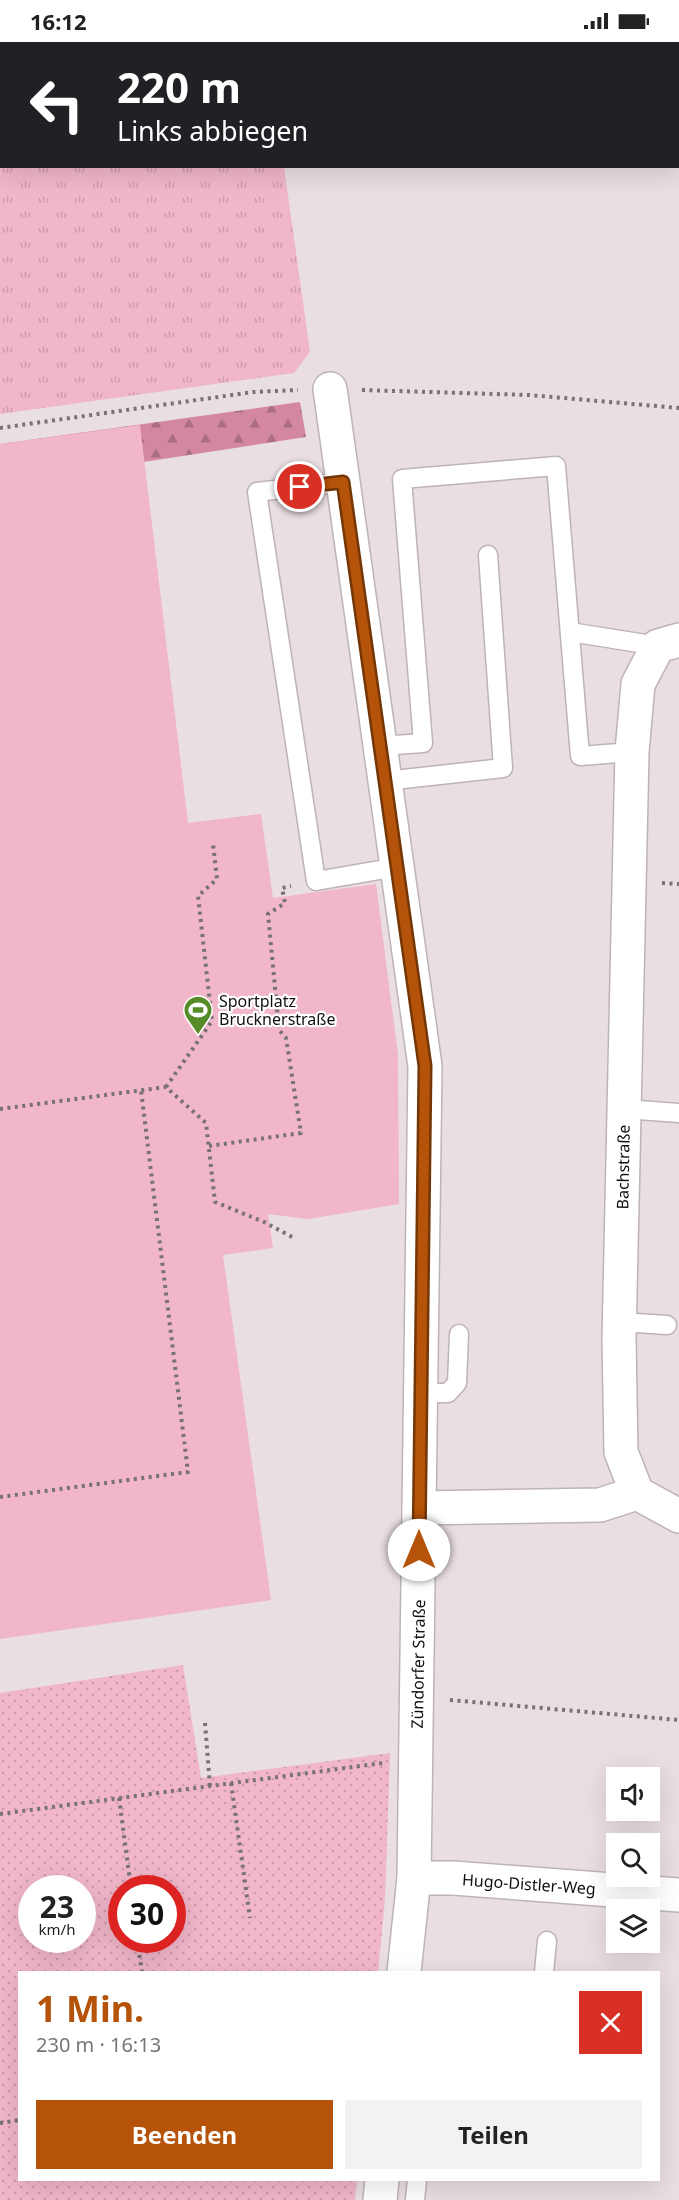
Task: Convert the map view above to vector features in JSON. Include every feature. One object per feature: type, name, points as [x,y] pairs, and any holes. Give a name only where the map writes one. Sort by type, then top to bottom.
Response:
[{"type":"street","name":"Zündorfer Straße","points":[[330,389],[425,1066],[414,1878],[404,1971]]},
{"type":"street","name":"Bachstraße","points":[[637,1493],[621,1452],[620,1322],[632,752],[638,684],[668,643]]},
{"type":"street","points":[[419,1508],[600,1505],[637,1493],[679,1516]]},
{"type":"street","name":"Hugo-Distler-Weg","points":[[414,1878],[453,1878],[679,1895]]},
{"type":"street","points":[[380,2200],[382,2181]]},
{"type":"lane","points":[[380,746],[423,743],[402,479],[556,466],[580,756],[632,752]]},
{"type":"lane","points":[[343,482],[257,492],[316,881],[397,867]]},
{"type":"lane","points":[[385,782],[502,768],[488,555]]},
{"type":"lane","points":[[570,632],[668,643]]},
{"type":"lane","points":[[625,1109],[679,1113]]},
{"type":"lane","points":[[620,1322],[667,1325]]},
{"type":"lane","points":[[421,1393],[448,1393],[457,1383],[459,1335]]},
{"type":"lane","points":[[544,1971],[547,1941]]},
{"type":"lane","points":[[415,2200],[417,2181]]},
{"type":"path","points":[[0,428],[253,392],[330,389],[529,395],[679,408]]},
{"type":"path","points":[[0,1108],[166,1087],[212,1021],[198,896],[217,879],[213,844]]},
{"type":"path","points":[[209,1146],[301,1133],[286,1038],[279,1030],[268,914],[285,903],[282,888],[316,881]]},
{"type":"path","points":[[166,1087],[206,1123],[215,1202],[264,1222],[296,1239]]},
{"type":"path","points":[[0,1497],[188,1472],[141,1090]]},
{"type":"path","points":[[417,1695],[679,1720]]},
{"type":"path","points":[[205,1723],[210,1786]]},
{"type":"path","points":[[0,1814],[416,1759]]},
{"type":"path","points":[[231,1783],[250,1918]]},
{"type":"path","points":[[119,1798],[129,1875]]},
{"type":"path","points":[[139,1953],[142,1971]]},
{"type":"path","points":[[0,2123],[18,2120]]},
{"type":"green space","points":[[0,168],[284,168],[310,352],[294,373],[0,414]]},
{"type":"green space","points":[[300,402],[306,437],[0,484],[0,444]]},
{"type":"green space","name":"Sportplatz Brucknerstraße","points":[[140,425],[188,823],[261,814],[273,898],[376,884],[398,1055],[399,1204],[308,1219],[268,1214],[273,1248],[223,1255],[271,1600],[0,1639],[0,444]]},
{"type":"green space","points":[[183,1665],[201,1778],[390,1753],[385,1899],[378,1971],[18,1971],[18,2181],[357,2181],[355,2200],[0,2200],[0,1693]]},
{"type":"place","name":"Sportplatz Brucknerstraße","points":[[198,1036]]},
{"type":"route","points":[[300,487],[343,482],[425,1066],[419,1550]]}]
